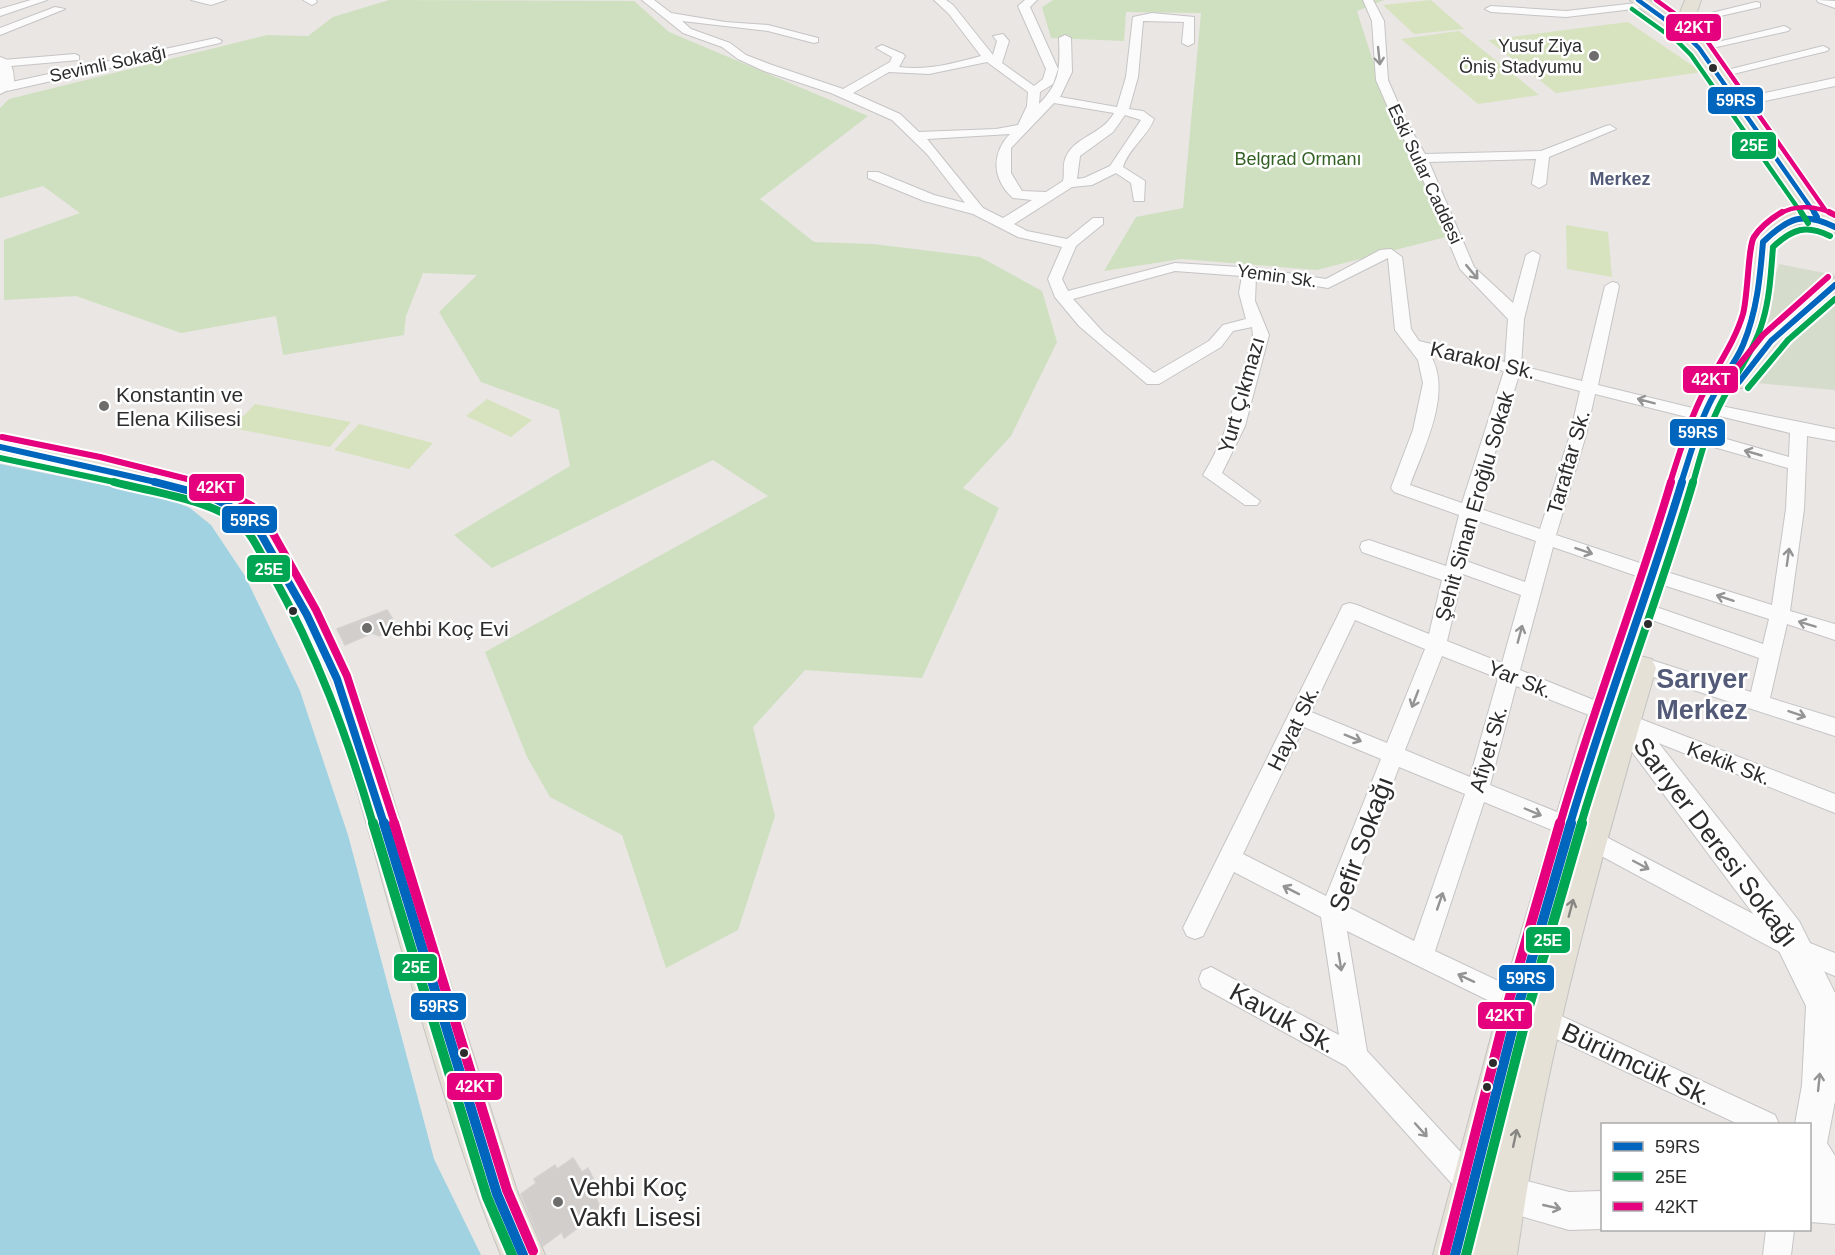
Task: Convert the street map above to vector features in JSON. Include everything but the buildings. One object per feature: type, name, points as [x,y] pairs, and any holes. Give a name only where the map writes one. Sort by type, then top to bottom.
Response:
[{"type":"main road","points":[[1690,34],[1693,0]]},
{"type":"main road","points":[[1647,5],[1690,34],[1737,103],[1829,219]]},
{"type":"main road","points":[[1455,1255],[1487,1190],[1530,1011],[1579,832],[1711,422],[1756,355],[1765,325],[1759,292],[1763,242],[1789,220],[1829,219]]},
{"type":"main road","points":[[1765,325],[1835,285]]},
{"type":"main road","points":[[0,447],[97,467],[209,496],[246,515],[261,534],[307,615],[341,690],[368,769],[493,1183],[524,1255]]},
{"type":"main road","points":[[1615,717],[1642,664],[1659,615],[1662,578]]},
{"type":"main road","name":"Sarıyer Deresi Sokağı","points":[[1615,717],[1787,932],[1824,1005],[1820,1085],[1811,1130]]},
{"type":"main road","points":[[1811,1151],[1818,1166],[1835,1181]]},
{"type":"main road","points":[[1487,1190],[1569,1210],[1601,1210]]},
{"type":"main road","points":[[1487,1190],[1495,1255]]},
{"type":"main road","points":[[1811,1203],[1835,1205]]},
{"type":"street","points":[[0,13],[42,0]]},
{"type":"street","points":[[0,32],[58,9],[48,0]]},
{"type":"street","points":[[196,0],[211,2],[221,0]]},
{"type":"street","points":[[646,0],[687,32],[726,45],[742,57],[843,94],[896,117],[918,136],[978,211]]},
{"type":"street","points":[[939,0],[950,6],[967,34],[993,61],[1034,92]]},
{"type":"street","points":[[1032,0],[1024,6],[1026,14],[1040,38],[1052,69],[1049,81],[1034,92]]},
{"type":"street","name":"Eski Sular Caddesi","points":[[1368,0],[1378,21],[1382,80],[1399,119],[1421,158],[1467,268],[1507,306],[1516,319]]},
{"type":"street","points":[[1822,0],[1835,4]]},
{"type":"street","points":[[1491,9],[1566,14],[1647,5]]},
{"type":"street","points":[[1690,34],[1756,5]]},
{"type":"street","points":[[664,16],[724,26],[768,28],[814,40]]},
{"type":"street","points":[[1002,225],[1069,183],[1072,178],[1070,160],[1074,154],[1110,129],[1121,111],[1131,80],[1137,42],[1137,19],[1152,16],[1190,19],[1188,43]]},
{"type":"street","points":[[1690,34],[1784,30]]},
{"type":"street","points":[[993,61],[1003,41],[999,36]]},
{"type":"street","points":[[1052,194],[1038,198],[1018,195],[1006,182],[1002,157],[1005,147],[1051,99],[1066,72],[1065,38]]},
{"type":"street","name":"Sevimli Sokağı","points":[[3,88],[53,74],[216,41]]},
{"type":"street","points":[[1,62],[85,57],[153,44]]},
{"type":"street","points":[[843,94],[894,64],[899,56],[882,48]]},
{"type":"street","points":[[1717,74],[1823,49]]},
{"type":"street","points":[[894,64],[893,69],[900,71],[938,69],[993,61]]},
{"type":"street","points":[[1,62],[6,69],[3,88]]},
{"type":"street","points":[[1737,103],[1835,82]]},
{"type":"street","points":[[1023,128],[1034,106],[1034,92]]},
{"type":"street","points":[[1051,99],[1121,111],[1148,119],[1145,130],[1119,156],[1116,168],[1107,175],[1088,182],[1069,183]]},
{"type":"street","points":[[918,136],[996,133],[1023,128]]},
{"type":"street","points":[[1421,158],[1543,155],[1610,129]]},
{"type":"street","points":[[1539,184],[1543,155]]},
{"type":"street","points":[[1116,168],[1138,181],[1139,198]]},
{"type":"street","points":[[873,175],[928,198],[978,211],[1023,234],[1070,244]]},
{"type":"street","points":[[1098,221],[1070,244],[1055,279],[1062,297],[1096,333],[1153,380],[1215,344],[1228,328],[1255,322]]},
{"type":"street","name":"Yemin Sk.","points":[[1062,297],[1175,267],[1251,272],[1328,284],[1385,253],[1391,253],[1395,258],[1404,330],[1414,344]]},
{"type":"street","points":[[1513,367],[1516,319],[1533,255]]},
{"type":"street","name":"Yurt Çıkmazı","points":[[1251,272],[1246,281],[1246,291],[1261,335],[1233,435],[1222,461],[1212,475],[1251,501]]},
{"type":"street","name":"Taraftar Sk.","points":[[1546,538],[1578,435],[1612,286]]},
{"type":"street","name":"Karakol Sk.","points":[[1414,344],[1589,385],[1711,422]]},
{"type":"street","name":"Karakol Sk.","points":[[1414,344],[1425,358],[1431,373],[1428,405],[1400,488],[1468,513]]},
{"type":"street","name":"Şehit Sinan Eroğlu Sokak","points":[[1436,645],[1468,513],[1513,367]]},
{"type":"street","points":[[1711,422],[1799,429],[1835,435]]},
{"type":"street","points":[[1711,422],[1797,465]]},
{"type":"street","points":[[1759,701],[1779,615],[1795,509],[1799,429]]},
{"type":"street","points":[[1468,513],[1662,578],[1835,632]]},
{"type":"street","name":"Afiyet Sk.","points":[[1421,957],[1479,788],[1546,538]]},
{"type":"street","points":[[1369,547],[1531,591]]},
{"type":"street","name":"Hayat Sk.","points":[[1195,928],[1350,610],[1436,645]]},
{"type":"street","points":[[1659,615],[1770,654]]},
{"type":"street","name":"Yar Sk.","points":[[1436,645],[1615,717]]},
{"type":"street","name":"Sefir Sokağı","points":[[1355,1057],[1332,911],[1436,645]]},
{"type":"street","points":[[1642,664],[1835,727]]},
{"type":"street","points":[[1299,716],[1479,788],[1579,832],[1797,949],[1835,965]]},
{"type":"street","name":"Kekik Sk.","points":[[1615,717],[1835,804]]},
{"type":"street","name":"Bürümcük Sk.","points":[[1229,858],[1421,957],[1762,1123]]},
{"type":"street","name":"Kavuk Sk.","points":[[1211,979],[1355,1057]]},
{"type":"street","points":[[1355,1057],[1487,1190]]},
{"type":"street","points":[[1777,1255],[1780,1231]]},
{"type":"green space","points":[[389,0],[634,1],[669,32],[868,116],[760,199],[814,242],[873,244],[980,257],[1042,291],[1057,342],[1011,436],[963,488],[999,508],[922,678],[805,670],[753,727],[775,816],[738,930],[666,968],[622,835],[550,797],[527,757],[485,652],[768,496],[713,460],[492,568],[454,535],[570,466],[559,410],[481,382],[439,312],[477,275],[423,273],[406,316],[404,335],[283,355],[276,316],[181,333],[76,296],[4,300],[4,240],[80,213],[43,186],[0,198],[0,108],[9,99],[267,35],[308,36],[333,17]]},
{"type":"green space","name":"Belgrad Ormanı","points":[[1053,0],[1384,0],[1357,11],[1372,58],[1454,235],[1317,270],[1181,259],[1104,271],[1136,217],[1183,208],[1201,13],[1126,12],[1124,41],[1051,38],[1042,7]]},
{"type":"green space","points":[[1431,0],[1464,29],[1414,34],[1383,5]]},
{"type":"green space","name":"Yusuf Ziya Öniş Stadyumu","points":[[1628,22],[1702,72],[1556,93],[1488,40]]},
{"type":"green space","points":[[1459,31],[1539,95],[1478,104],[1401,39]]},
{"type":"green space","points":[[1566,225],[1608,232],[1612,277],[1567,269]]},
{"type":"green space","points":[[1779,264],[1835,275],[1835,282],[1767,351],[1753,344]]},
{"type":"green space","points":[[1835,297],[1835,390],[1756,383]]},
{"type":"green space","points":[[487,399],[532,420],[511,437],[466,416]]},
{"type":"green space","points":[[255,404],[351,422],[330,447],[232,428]]},
{"type":"green space","points":[[359,424],[433,443],[409,469],[334,450]]},
{"type":"water","points":[[0,464],[166,498],[190,508],[211,525],[245,576],[300,691],[348,835],[434,1159],[481,1255],[0,1255]]},
{"type":"transit line","name":"59RS","points":[[1638,0],[1685,34],[1699,48],[1817,217]]},
{"type":"transit line","name":"42KT","points":[[1656,0],[1692,26],[1707,41],[1826,211]]},
{"type":"transit line","name":"25E","points":[[1632,9],[1678,42],[1691,55],[1808,223]]},
{"type":"transit line","name":"42KT","points":[[1445,1253],[1509,1000],[1586,733],[1644,572],[1685,434],[1705,389],[1732,343],[1743,314],[1749,290],[1753,238],[1771,219],[1786,210],[1818,207],[1835,215]]},
{"type":"transit line","name":"59RS","points":[[1455,1255],[1519,1003],[1596,736],[1654,575],[1695,438],[1714,394],[1742,348],[1753,317],[1759,292],[1763,242],[1780,227],[1796,218],[1814,218],[1835,227]]},
{"type":"transit line","name":"25E","points":[[1466,1255],[1529,1006],[1606,739],[1664,579],[1705,442],[1723,399],[1751,353],[1763,321],[1769,294],[1773,247],[1787,235],[1799,229],[1813,229],[1830,236]]},
{"type":"transit line","name":"42KT","points":[[1730,376],[1763,335],[1828,277]]},
{"type":"transit line","name":"59RS","points":[[1739,382],[1771,341],[1835,285]]},
{"type":"transit line","name":"25E","points":[[1748,388],[1767,362],[1788,340],[1835,299]]},
{"type":"transit line","name":"42KT","points":[[2,437],[100,457],[213,486],[252,506],[270,528],[316,610],[347,676],[378,766],[421,915],[507,1190],[533,1251]]},
{"type":"transit line","name":"59RS","points":[[0,447],[97,467],[209,496],[246,515],[261,534],[307,615],[337,679],[368,769],[411,918],[497,1194],[523,1255]]},
{"type":"transit line","name":"25E","points":[[0,458],[95,477],[205,506],[239,523],[252,540],[298,620],[327,683],[358,772],[401,921],[487,1197],[512,1255]]},
{"type":"place","name":"Yusuf Ziya Öniş Stadyumu","points":[[1594,56]]},
{"type":"place","name":"Konstantin ve Elena Kilisesi","points":[[104,406]]},
{"type":"place","name":"Vehbi Koç Evi","points":[[367,628]]},
{"type":"place","name":"Vehbi Koç Vakfı Lisesi","points":[[558,1202]]},
{"type":"district","name":"Merkez","points":[[1620,179]]},
{"type":"district","name":"Sarıyer Merkez","points":[[1702,694]]}]
